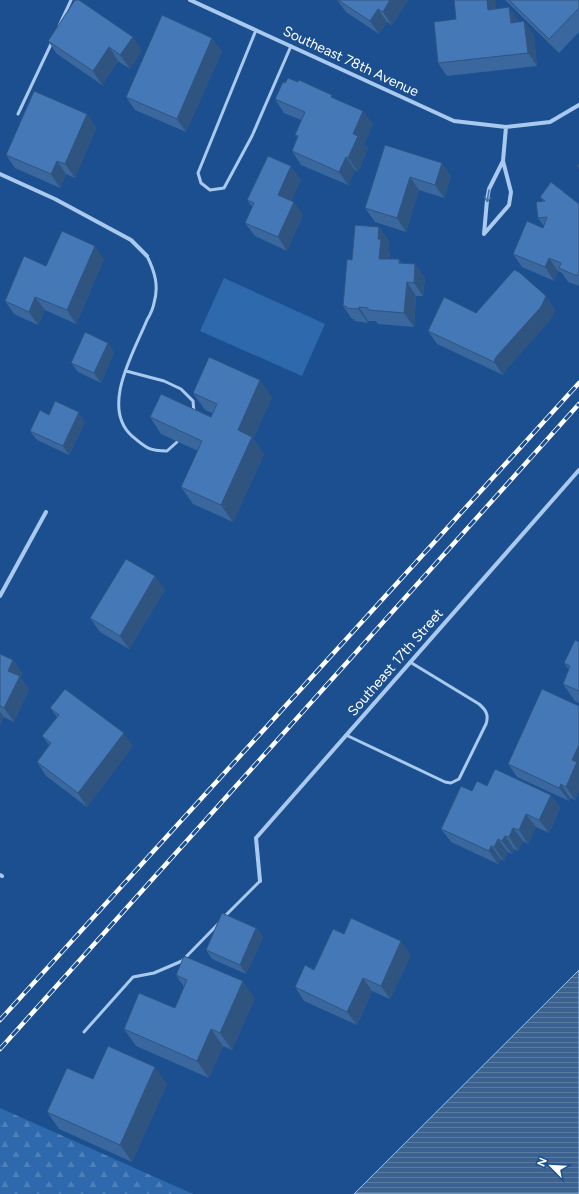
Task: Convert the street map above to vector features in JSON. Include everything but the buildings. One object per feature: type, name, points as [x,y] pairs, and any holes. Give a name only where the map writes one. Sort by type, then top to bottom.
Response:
[{"type":"street","name":"Southeast 78th Avenue","points":[[190,0],[454,121],[506,127],[550,122],[579,105]]},
{"type":"street","points":[[503,161],[489,189],[484,234],[508,206],[511,192],[503,161],[506,127]]},
{"type":"street","points":[[0,174],[55,199],[131,240],[147,256]]},
{"type":"street","name":"Southeast 17th Street","points":[[260,880],[256,838],[579,470]]},
{"type":"street","points":[[0,596],[46,512]]},
{"type":"lane","points":[[58,28],[71,0]]},
{"type":"lane","points":[[256,30],[198,173],[201,183],[210,190],[224,188],[252,136],[291,46]]},
{"type":"lane","points":[[18,114],[54,36]]},
{"type":"lane","points":[[147,256],[154,270],[157,286],[154,304],[120,389],[118,405],[120,419],[130,434],[144,446],[154,451],[167,451],[177,442]]},
{"type":"lane","points":[[126,371],[164,380],[181,389],[194,401],[195,410],[191,418]]},
{"type":"lane","points":[[346,735],[445,782],[451,783],[459,779],[486,724],[488,717],[485,709],[410,662]]},
{"type":"lane","points":[[84,1032],[133,976],[154,973],[182,961],[260,880]]},
{"type":"green space","points":[[224,278],[325,324],[302,376],[200,331]]},
{"type":"green space","points":[[0,1108],[193,1194],[0,1194]]},
{"type":"shaded area","points":[[579,970],[579,1194],[354,1194]]},
{"type":"railway","points":[[0,1020],[579,383]]},
{"type":"railway","points":[[0,1049],[579,404]]}]
